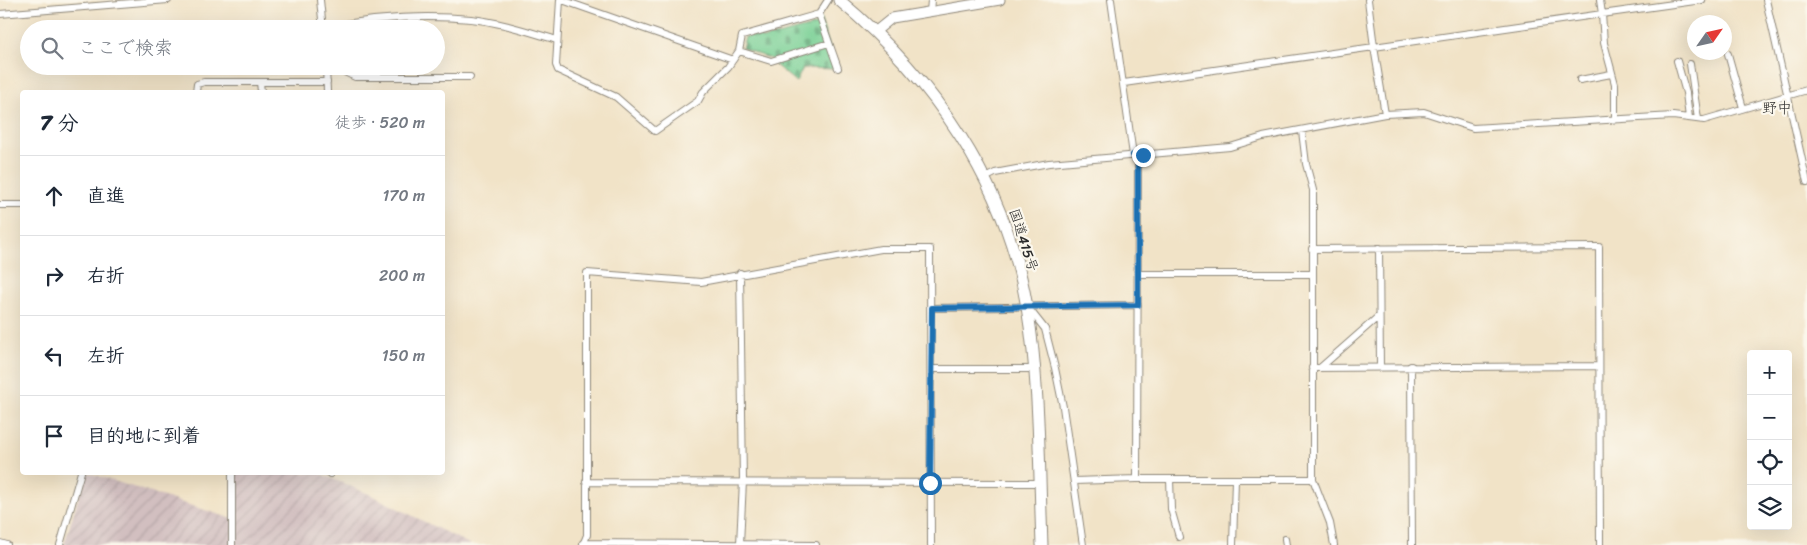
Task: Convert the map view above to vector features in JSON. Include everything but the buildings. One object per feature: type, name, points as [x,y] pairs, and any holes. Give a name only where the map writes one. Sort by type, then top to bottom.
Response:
[{"type":"highway","name":"国道415号","points":[[839,0],[876,31],[929,89],[960,132],[985,178],[1006,229],[1020,271],[1027,307],[1034,369],[1042,545]]},
{"type":"street","points":[[0,14],[168,0]]},
{"type":"street","points":[[320,0],[322,20]]},
{"type":"street","points":[[733,60],[561,0],[557,40],[558,70],[616,97],[655,130],[698,101],[703,92],[733,60],[739,51],[742,36],[819,14],[828,0]]},
{"type":"street","points":[[930,12],[931,0]]},
{"type":"street","points":[[876,31],[892,18],[1000,0]]},
{"type":"street","points":[[1111,0],[1133,155],[1138,163],[1137,479]]},
{"type":"street","points":[[1368,0],[1385,114]]},
{"type":"street","points":[[1600,0],[1604,43],[1615,84],[1615,119]]},
{"type":"street","points":[[1124,83],[1702,0]]},
{"type":"street","points":[[1766,0],[1807,182]]},
{"type":"street","points":[[819,14],[838,68]]},
{"type":"street","points":[[361,20],[392,17],[473,19],[557,40]]},
{"type":"street","points":[[739,51],[771,61],[829,43]]},
{"type":"street","points":[[1730,60],[1743,108]]},
{"type":"street","points":[[1677,61],[1686,93],[1689,118]]},
{"type":"street","points":[[1690,64],[1698,119]]},
{"type":"street","points":[[1580,80],[1611,74]]},
{"type":"street","points":[[327,75],[327,90]]},
{"type":"street","points":[[351,75],[355,77],[470,77]]},
{"type":"street","points":[[196,90],[197,84],[204,82],[327,82]]},
{"type":"street","points":[[260,82],[261,90]]},
{"type":"street","points":[[985,178],[995,172],[1049,163],[1230,147],[1263,138],[1385,114],[1424,112],[1473,128],[1673,116],[1704,120],[1807,90]]},
{"type":"street","points":[[1302,131],[1306,164],[1313,190],[1313,479],[1330,522],[1334,545]]},
{"type":"street","points":[[0,205],[20,205]]},
{"type":"street","points":[[1312,248],[1599,248],[1600,545]]},
{"type":"street","points":[[1379,248],[1380,366]]},
{"type":"street","points":[[816,545],[583,544],[587,535],[586,273],[679,282],[701,282],[740,273],[880,249],[930,249],[932,308],[931,545]]},
{"type":"street","points":[[740,273],[742,481],[740,544]]},
{"type":"street","points":[[1138,274],[1312,274]]},
{"type":"street","points":[[932,308],[1138,305]]},
{"type":"street","points":[[1027,307],[1045,329],[1063,407],[1083,545]]},
{"type":"street","points":[[1321,367],[1379,316]]},
{"type":"street","points":[[1312,368],[1380,366],[1599,366]]},
{"type":"street","points":[[1411,366],[1411,545]]},
{"type":"street","points":[[931,369],[1034,369]]},
{"type":"street","points":[[60,545],[80,475]]},
{"type":"street","points":[[232,475],[232,545]]},
{"type":"street","points":[[1170,479],[1171,509],[1179,536]]},
{"type":"street","points":[[1233,545],[1234,479]]},
{"type":"street","points":[[1074,481],[1313,479]]},
{"type":"street","points":[[586,482],[1040,483]]},
{"type":"street","points":[[0,544],[7,545]]},
{"type":"shaded area","points":[[85,475],[95,475],[236,520],[235,475],[324,475],[369,494],[471,545],[64,545]]},
{"type":"green space","points":[[820,18],[837,69],[803,68],[796,82],[773,63],[771,59],[742,48],[745,37],[759,34],[762,39],[816,25],[814,19]]},
{"type":"district","name":"野中","points":[[1777,108]]},
{"type":"route","points":[[930,483],[932,308],[1138,305],[1138,163],[1133,155],[1143,155]]}]
